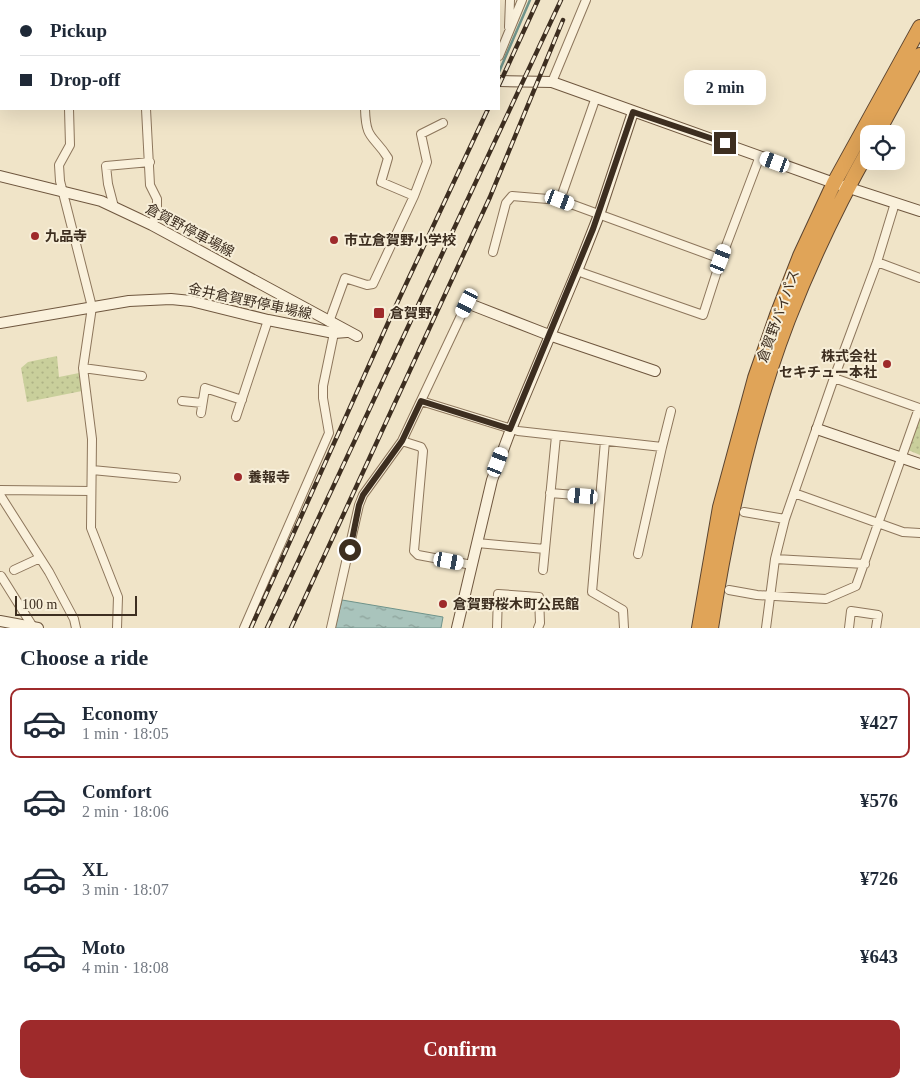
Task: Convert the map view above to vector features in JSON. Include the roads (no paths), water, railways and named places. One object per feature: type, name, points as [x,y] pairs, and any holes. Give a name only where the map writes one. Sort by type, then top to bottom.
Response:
[{"type":"highway","name":"倉賀野バイパス","points":[[699,628],[720,507],[755,378],[800,256],[841,185],[920,28]]},
{"type":"highway","points":[[882,125],[920,55]]},
{"type":"highway","name":"倉賀野バイパス","points":[[711,628],[719,574],[732,510],[762,399],[788,320],[817,252],[841,185],[860,160]]},
{"type":"street","points":[[240,0],[263,0]]},
{"type":"street","points":[[509,31],[510,0]]},
{"type":"street","points":[[500,54],[522,0]]},
{"type":"street","points":[[552,82],[586,0]]},
{"type":"street","points":[[500,81],[552,82],[841,185],[920,211]]},
{"type":"street","points":[[560,200],[596,98]]},
{"type":"street","points":[[70,110],[70,145],[60,164],[60,182],[92,307],[83,368],[92,439],[91,528],[118,597],[117,628]]},
{"type":"street","points":[[146,110],[150,185],[157,199],[157,210],[152,225]]},
{"type":"street","points":[[365,110],[365,127],[388,158],[381,182],[414,196]]},
{"type":"street","points":[[457,628],[492,480],[510,429],[577,272],[633,112]]},
{"type":"street","points":[[329,322],[345,278],[367,286],[373,284],[414,196],[427,162],[421,134],[443,123]]},
{"type":"street","points":[[577,272],[703,315],[721,259],[760,156]]},
{"type":"street","points":[[114,206],[108,184],[106,166],[150,162]]},
{"type":"street","name":"倉賀野停車場線","points":[[0,176],[63,190],[114,206],[357,336]]},
{"type":"street","points":[[493,252],[506,204],[512,196],[560,200],[721,259]]},
{"type":"street","points":[[766,628],[775,559],[785,519],[877,262],[895,203]]},
{"type":"street","points":[[877,262],[920,278]]},
{"type":"street","name":"金井倉賀野停車場線","points":[[0,323],[92,307],[147,300],[192,300],[268,320],[334,333],[347,332]]},
{"type":"street","points":[[331,628],[361,500],[402,441],[467,303],[549,335],[655,371]]},
{"type":"street","points":[[236,417],[268,320]]},
{"type":"street","points":[[244,628],[329,433],[323,398],[323,386],[334,333]]},
{"type":"street","points":[[83,368],[142,376]]},
{"type":"street","points":[[729,590],[770,596],[826,599],[856,586],[919,408],[834,378]]},
{"type":"street","points":[[201,413],[205,388],[242,400]]},
{"type":"street","points":[[182,401],[202,403]]},
{"type":"street","points":[[421,401],[510,429],[556,436],[662,447]]},
{"type":"street","points":[[638,554],[671,411]]},
{"type":"street","points":[[817,429],[920,464]]},
{"type":"street","points":[[543,570],[556,436]]},
{"type":"street","points":[[402,441],[421,447],[423,451],[414,551],[418,555],[472,565]]},
{"type":"street","points":[[605,441],[592,592],[623,610],[624,628]]},
{"type":"street","points":[[92,470],[176,478]]},
{"type":"street","points":[[0,490],[91,490]]},
{"type":"street","points":[[550,493],[600,497]]},
{"type":"street","points":[[794,493],[902,532],[920,533]]},
{"type":"street","points":[[0,495],[62,596],[76,628]]},
{"type":"street","points":[[744,512],[785,519]]},
{"type":"street","points":[[477,543],[545,549]]},
{"type":"street","points":[[14,570],[40,558]]},
{"type":"street","points":[[775,559],[865,564]]},
{"type":"street","points":[[1,576],[36,627]]},
{"type":"street","points":[[497,628],[498,594],[539,597],[540,623],[538,628]]},
{"type":"street","points":[[849,628],[851,611],[878,615],[876,628]]},
{"type":"street","points":[[0,620],[36,627]]},
{"type":"water","points":[[342,600],[443,617],[441,628],[335,628]]},
{"type":"waterway","points":[[500,70],[530,0]]},
{"type":"railway","points":[[500,83],[538,0]]},
{"type":"railway","points":[[267,628],[561,0]]},
{"type":"railway","points":[[291,628],[490,197],[563,20]]},
{"type":"railway","points":[[251,628],[392,314],[488,110]]},
{"type":"place","name":"九品寺","points":[[35,236]]},
{"type":"place","name":"市立倉賀野小学校","points":[[334,240]]},
{"type":"place","name":"倉賀野","points":[[379,313]]},
{"type":"place","name":"株式会社 セキチュー本社","points":[[887,364]]},
{"type":"place","name":"養報寺","points":[[238,477]]},
{"type":"place","name":"倉賀野桜木町公民館","points":[[443,604]]}]
